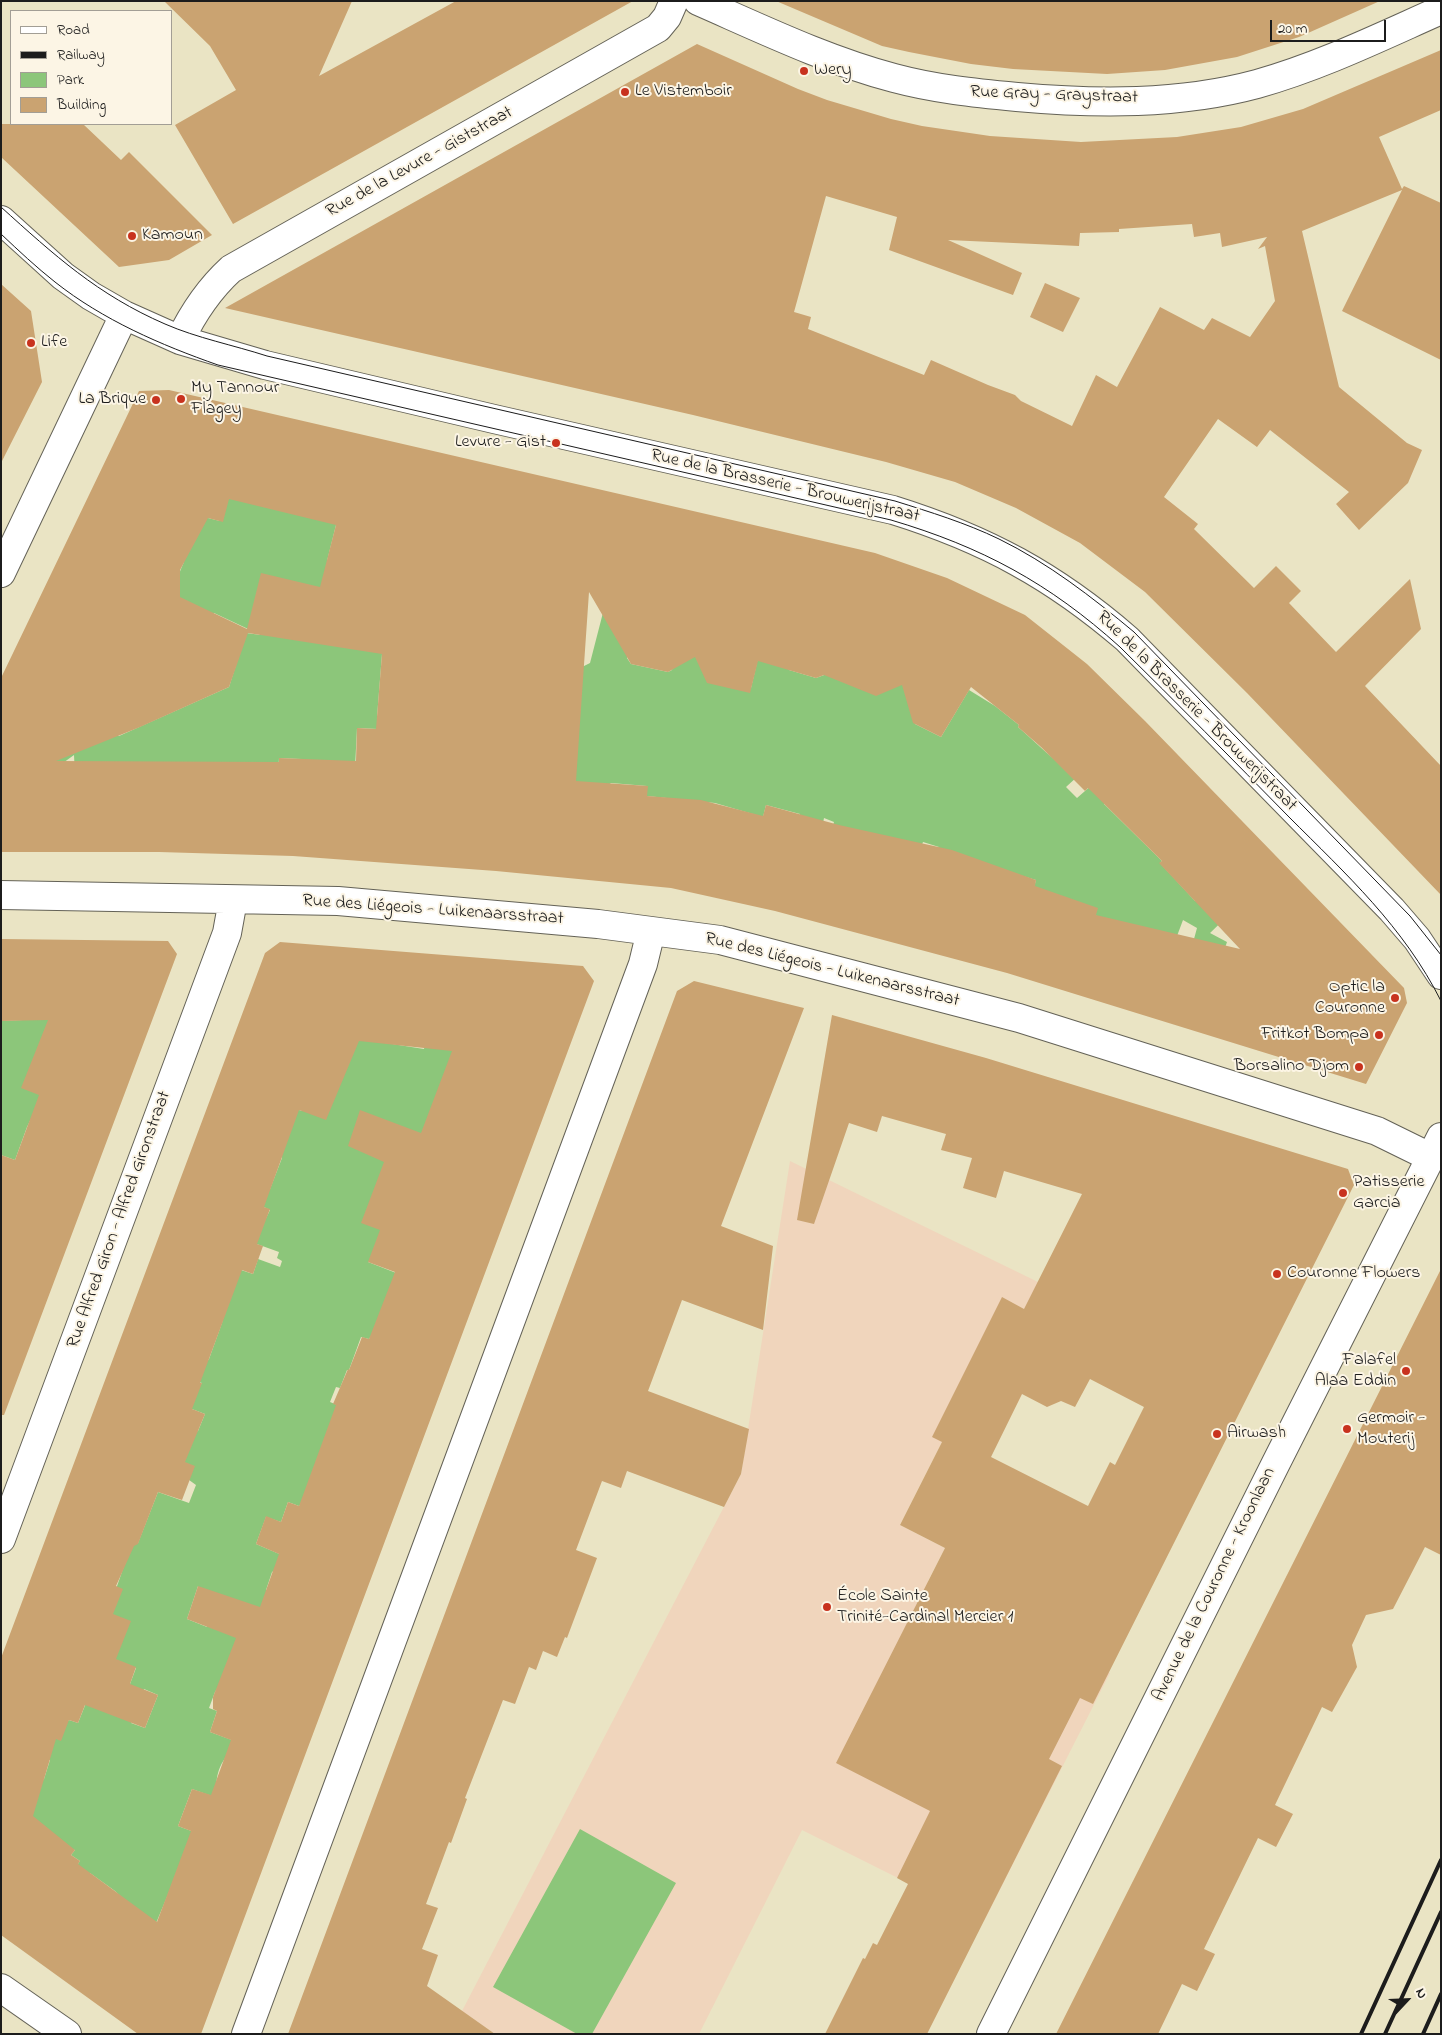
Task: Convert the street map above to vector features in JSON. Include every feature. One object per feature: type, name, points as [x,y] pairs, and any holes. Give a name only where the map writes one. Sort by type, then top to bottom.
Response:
[{"type":"street","name":"Rue de la Levure - Giststraat","points":[[180,340],[192,316],[216,283],[231,269],[658,28],[668,17],[674,1]]},
{"type":"street","name":"Rue Gray - Graystraat","points":[[698,1],[729,7],[804,48],[902,80],[956,92],[1048,100],[1120,102],[1191,97],[1255,84],[1317,65],[1441,10]]},
{"type":"street","name":"Rue de la Brasserie - Brouwerijstraat","points":[[1,220],[62,276],[91,296],[124,315],[180,340],[248,360],[427,403],[893,510],[939,524],[996,549],[1034,569],[1087,605],[1127,639],[1392,910],[1417,939],[1441,975]]},
{"type":"street","points":[[1,573],[124,315]]},
{"type":"street","name":"Rue des Liégeois - Luikenaarsstraat","points":[[1,895],[338,901],[598,924],[720,940],[1019,1018],[1377,1131],[1436,1147]]},
{"type":"street","name":"Rue Alfred Giron - Alfred Gironstraat","points":[[1,1539],[227,933],[232,900]]},
{"type":"street","points":[[246,2034],[643,964],[651,931]]},
{"type":"street","name":"Avenue de la Couronne - Kroonlaan","points":[[991,2034],[1275,1464],[1436,1147]]},
{"type":"street","points":[[1,1988],[67,2034]]},
{"type":"shaded area","name":"École Sainte Trinité-Cardinal Mercier 1","points":[[790,1161],[1038,1282],[1022,1394],[985,1464],[942,1442],[900,1525],[945,1548],[928,1581],[1037,1634],[1110,1673],[984,1921],[802,1830],[699,2034],[495,2034],[462,2011],[741,1474]]},
{"type":"green space","points":[[231,489],[338,517],[327,561],[548,658],[584,666],[590,663],[606,601],[638,607],[627,658],[631,664],[668,672],[672,670],[684,620],[745,691],[751,688],[763,637],[789,670],[816,678],[903,646],[915,724],[941,737],[969,690],[995,706],[1019,725],[1018,727],[1054,759],[1078,776],[1066,787],[1077,798],[1093,784],[1108,799],[1104,804],[1162,861],[1160,863],[1195,901],[1241,903],[1210,933],[1227,942],[1215,977],[1194,939],[1197,928],[1183,920],[1168,960],[1095,915],[1033,891],[1036,880],[1019,875],[933,869],[939,847],[923,842],[916,860],[830,835],[834,822],[824,818],[821,833],[797,827],[800,814],[766,805],[763,817],[715,803],[647,796],[647,786],[611,783],[589,799],[382,654],[377,717],[378,729],[357,728],[355,768],[301,768],[301,759],[279,758],[277,791],[230,767],[229,762],[211,762],[76,797],[74,755],[56,768],[1,777],[53,704],[119,736],[229,687],[246,633],[261,635],[214,613],[206,628],[172,592],[184,562],[167,519],[208,518],[220,521]]},
{"type":"green space","points":[[60,1015],[42,1096],[27,1127],[15,1160],[1,1155],[1,1021]]},
{"type":"green space","points":[[469,1028],[407,1240],[368,1262],[409,1278],[369,1339],[361,1337],[349,1370],[347,1370],[340,1388],[336,1387],[330,1402],[372,1419],[299,1506],[288,1502],[281,1522],[266,1517],[256,1544],[291,1559],[272,1572],[266,1590],[276,1594],[215,1692],[209,1708],[217,1711],[210,1732],[240,1743],[228,1755],[220,1767],[216,1789],[217,1798],[192,1789],[178,1826],[194,1832],[154,1928],[115,1891],[90,1873],[71,1899],[59,1890],[80,1861],[71,1855],[75,1850],[1,1837],[44,1779],[50,1760],[37,1755],[69,1720],[78,1723],[94,1683],[130,1684],[136,1668],[105,1656],[108,1612],[131,1546],[138,1543],[158,1492],[189,1503],[196,1485],[142,1446],[198,1431],[205,1414],[184,1406],[202,1383],[192,1380],[209,1359],[222,1323],[235,1268],[253,1274],[258,1259],[280,1267],[282,1261],[277,1258],[279,1252],[254,1243],[270,1210],[256,1203],[270,1189],[282,1158],[271,1100],[302,1111],[316,1032],[424,1049],[425,1042]],"holes":[[[198,1586],[207,1627],[187,1619]],[[144,1689],[158,1695],[145,1728],[131,1723]]]},
{"type":"green space","points":[[580,1829],[676,1883],[592,2034],[577,2034],[493,1987]]},
{"type":"building","points":[[164,1],[352,1],[319,76],[456,1],[633,1],[233,224],[175,125],[236,90],[210,46]]},
{"type":"building","points":[[776,1],[1380,1],[1299,37],[1237,57],[1165,70],[1107,74],[1013,69],[971,64],[909,52],[882,46]]},
{"type":"building","points":[[697,44],[798,89],[827,100],[891,119],[922,126],[990,136],[1081,142],[1177,137],[1241,127],[1303,109],[1441,50],[1441,110],[1379,137],[1402,189],[1404,186],[1441,203],[1441,360],[1342,311],[1402,190],[1302,231],[1339,387],[1407,443],[1422,450],[1408,483],[1359,530],[1336,504],[1349,492],[1270,430],[1257,447],[1218,419],[1164,497],[1198,524],[1194,529],[1254,588],[1276,566],[1301,591],[1289,603],[1336,652],[1410,579],[1421,629],[1365,686],[1441,766],[1441,895],[1247,693],[1145,592],[1080,543],[1016,508],[955,482],[886,462],[693,415],[225,308]],"holes":[[[826,196],[897,217],[889,250],[1013,295],[1022,273],[948,240],[1079,246],[1080,233],[1119,232],[1119,229],[1192,224],[1194,237],[1220,233],[1222,247],[1267,237],[1258,249],[1265,246],[1275,301],[1250,337],[1212,318],[1204,330],[1160,307],[1117,387],[1096,375],[1072,426],[1021,401],[1015,395],[931,360],[924,375],[808,329],[811,317],[794,312]]]},
{"type":"building","points":[[1,124],[84,125],[121,160],[129,152],[212,235],[169,260],[119,267],[1,157]]},
{"type":"building","points":[[1045,283],[1080,298],[1063,332],[1030,317]]},
{"type":"building","points":[[1,284],[31,311],[42,382],[1,463]]},
{"type":"building","points":[[169,390],[875,553],[947,578],[1025,615],[1087,664],[1145,721],[1404,988],[1407,1003],[1366,1084],[1007,973],[775,911],[671,888],[496,871],[293,856],[159,852],[1,852],[1,678],[139,391]],"holes":[[[229,499],[336,525],[320,587],[261,573],[247,629],[180,597],[180,570],[208,518],[223,522]],[[589,592],[631,664],[668,672],[695,657],[707,683],[750,693],[758,661],[816,678],[824,675],[876,696],[902,685],[913,723],[941,737],[971,687],[1019,725],[1018,727],[1085,791],[1088,788],[1162,861],[1159,863],[1240,949],[1096,915],[1098,908],[1035,886],[1036,880],[952,850],[839,825],[766,805],[763,816],[701,800],[647,796],[648,786],[576,781]],[[248,633],[382,654],[376,729],[357,728],[356,761],[279,758],[279,762],[56,761],[140,727],[229,687]]]},
{"type":"building","points":[[1,939],[168,941],[177,954],[4,1415],[1,1415],[1,1155],[15,1160],[39,1095],[21,1088],[48,1020],[1,1021]]},
{"type":"building","points":[[280,942],[583,966],[594,981],[201,2034],[138,2034],[1,1935],[1,1658],[265,953]],"holes":[[[359,1041],[452,1051],[421,1133],[360,1110],[348,1146],[384,1162],[361,1223],[380,1230],[368,1262],[395,1272],[369,1339],[362,1337],[333,1404],[336,1405],[299,1506],[288,1502],[281,1522],[266,1516],[256,1544],[279,1554],[260,1607],[198,1586],[187,1619],[236,1638],[213,1697],[213,1709],[217,1711],[210,1732],[231,1740],[211,1795],[192,1789],[178,1826],[191,1831],[157,1922],[78,1864],[80,1861],[71,1855],[75,1850],[33,1816],[56,1739],[61,1741],[69,1720],[78,1723],[85,1705],[145,1728],[158,1695],[130,1684],[136,1667],[116,1659],[131,1621],[113,1614],[123,1589],[116,1586],[134,1546],[138,1544],[158,1492],[182,1500],[195,1466],[185,1462],[205,1414],[192,1409],[242,1270],[253,1274],[263,1246],[257,1244],[270,1209],[264,1207],[299,1110],[326,1120]]]},
{"type":"building","points":[[694,981],[804,1008],[721,1226],[773,1246],[763,1330],[682,1300],[648,1391],[749,1429],[741,1474],[724,1507],[627,1471],[621,1488],[602,1481],[576,1550],[597,1558],[567,1638],[565,1637],[557,1657],[543,1651],[536,1670],[529,1667],[515,1704],[503,1700],[465,1798],[467,1799],[451,1843],[449,1842],[426,1904],[438,1908],[422,1949],[438,1955],[427,1986],[495,2034],[288,2034],[677,991]]},
{"type":"building","points":[[832,1015],[986,1058],[1348,1169],[1354,1185],[1093,1704],[1080,1698],[1049,1759],[1062,1766],[927,2034],[825,2034],[863,1958],[865,1959],[873,1943],[877,1945],[908,1884],[897,1878],[930,1811],[836,1763],[945,1548],[900,1525],[942,1442],[932,1437],[1002,1297],[1024,1309],[1082,1194],[1004,1171],[996,1198],[963,1188],[972,1158],[941,1150],[946,1134],[882,1116],[877,1132],[849,1123],[814,1224],[797,1220]],"holes":[[[1090,1379],[1144,1407],[1115,1465],[1110,1462],[1088,1506],[991,1457],[1022,1394],[1047,1407],[1061,1401],[1075,1407]]]},
{"type":"building","points":[[1441,1269],[1441,1555],[1425,1547],[1393,1609],[1366,1615],[1352,1645],[1357,1667],[1332,1712],[1322,1707],[1275,1805],[1293,1814],[1276,1847],[1258,1838],[1204,1949],[1215,1954],[1197,1991],[1182,1984],[1158,2034],[1056,2034]]},
{"type":"tram line","points":[[1,207],[78,273],[98,287],[141,313],[190,333],[267,356],[895,501],[961,523],[1017,548],[1069,581],[1134,632],[1410,916],[1441,955]]},
{"type":"tram line","points":[[1,234],[73,296],[113,320],[154,340],[218,365],[891,520],[955,542],[985,555],[1040,586],[1067,604],[1120,647],[1332,859],[1392,925],[1410,949],[1441,1001]]},
{"type":"railway","points":[[1361,2034],[1441,1860]]},
{"type":"railway","points":[[1385,2034],[1441,1912]]},
{"type":"railway","points":[[1423,2034],[1441,1994]]},
{"type":"place","name":"Wery","points":[[804,71]]},
{"type":"place","name":"Le Vistemboir","points":[[625,92]]},
{"type":"place","name":"Kamoun","points":[[132,236]]},
{"type":"place","name":"Life","points":[[31,343]]},
{"type":"place","name":"My Tannour Flagey","points":[[181,399]]},
{"type":"place","name":"La Brique","points":[[156,400]]},
{"type":"place","name":"Levure - Gist","points":[[556,443]]},
{"type":"place","name":"Optic la Couronne","points":[[1395,998]]},
{"type":"place","name":"Fritkot Bompa","points":[[1379,1035]]},
{"type":"place","name":"Borsalino Djom","points":[[1359,1067]]},
{"type":"place","name":"Patisserie Garcia","points":[[1343,1193]]},
{"type":"place","name":"Couronne Flowers","points":[[1277,1274]]},
{"type":"place","name":"Falafel Alaa Eddin","points":[[1406,1371]]},
{"type":"place","name":"Germoir - Mouterij","points":[[1347,1429]]},
{"type":"place","name":"Airwash","points":[[1217,1434]]},
{"type":"place","name":"École Sainte Trinité-Cardinal Mercier 1","points":[[827,1607]]}]
